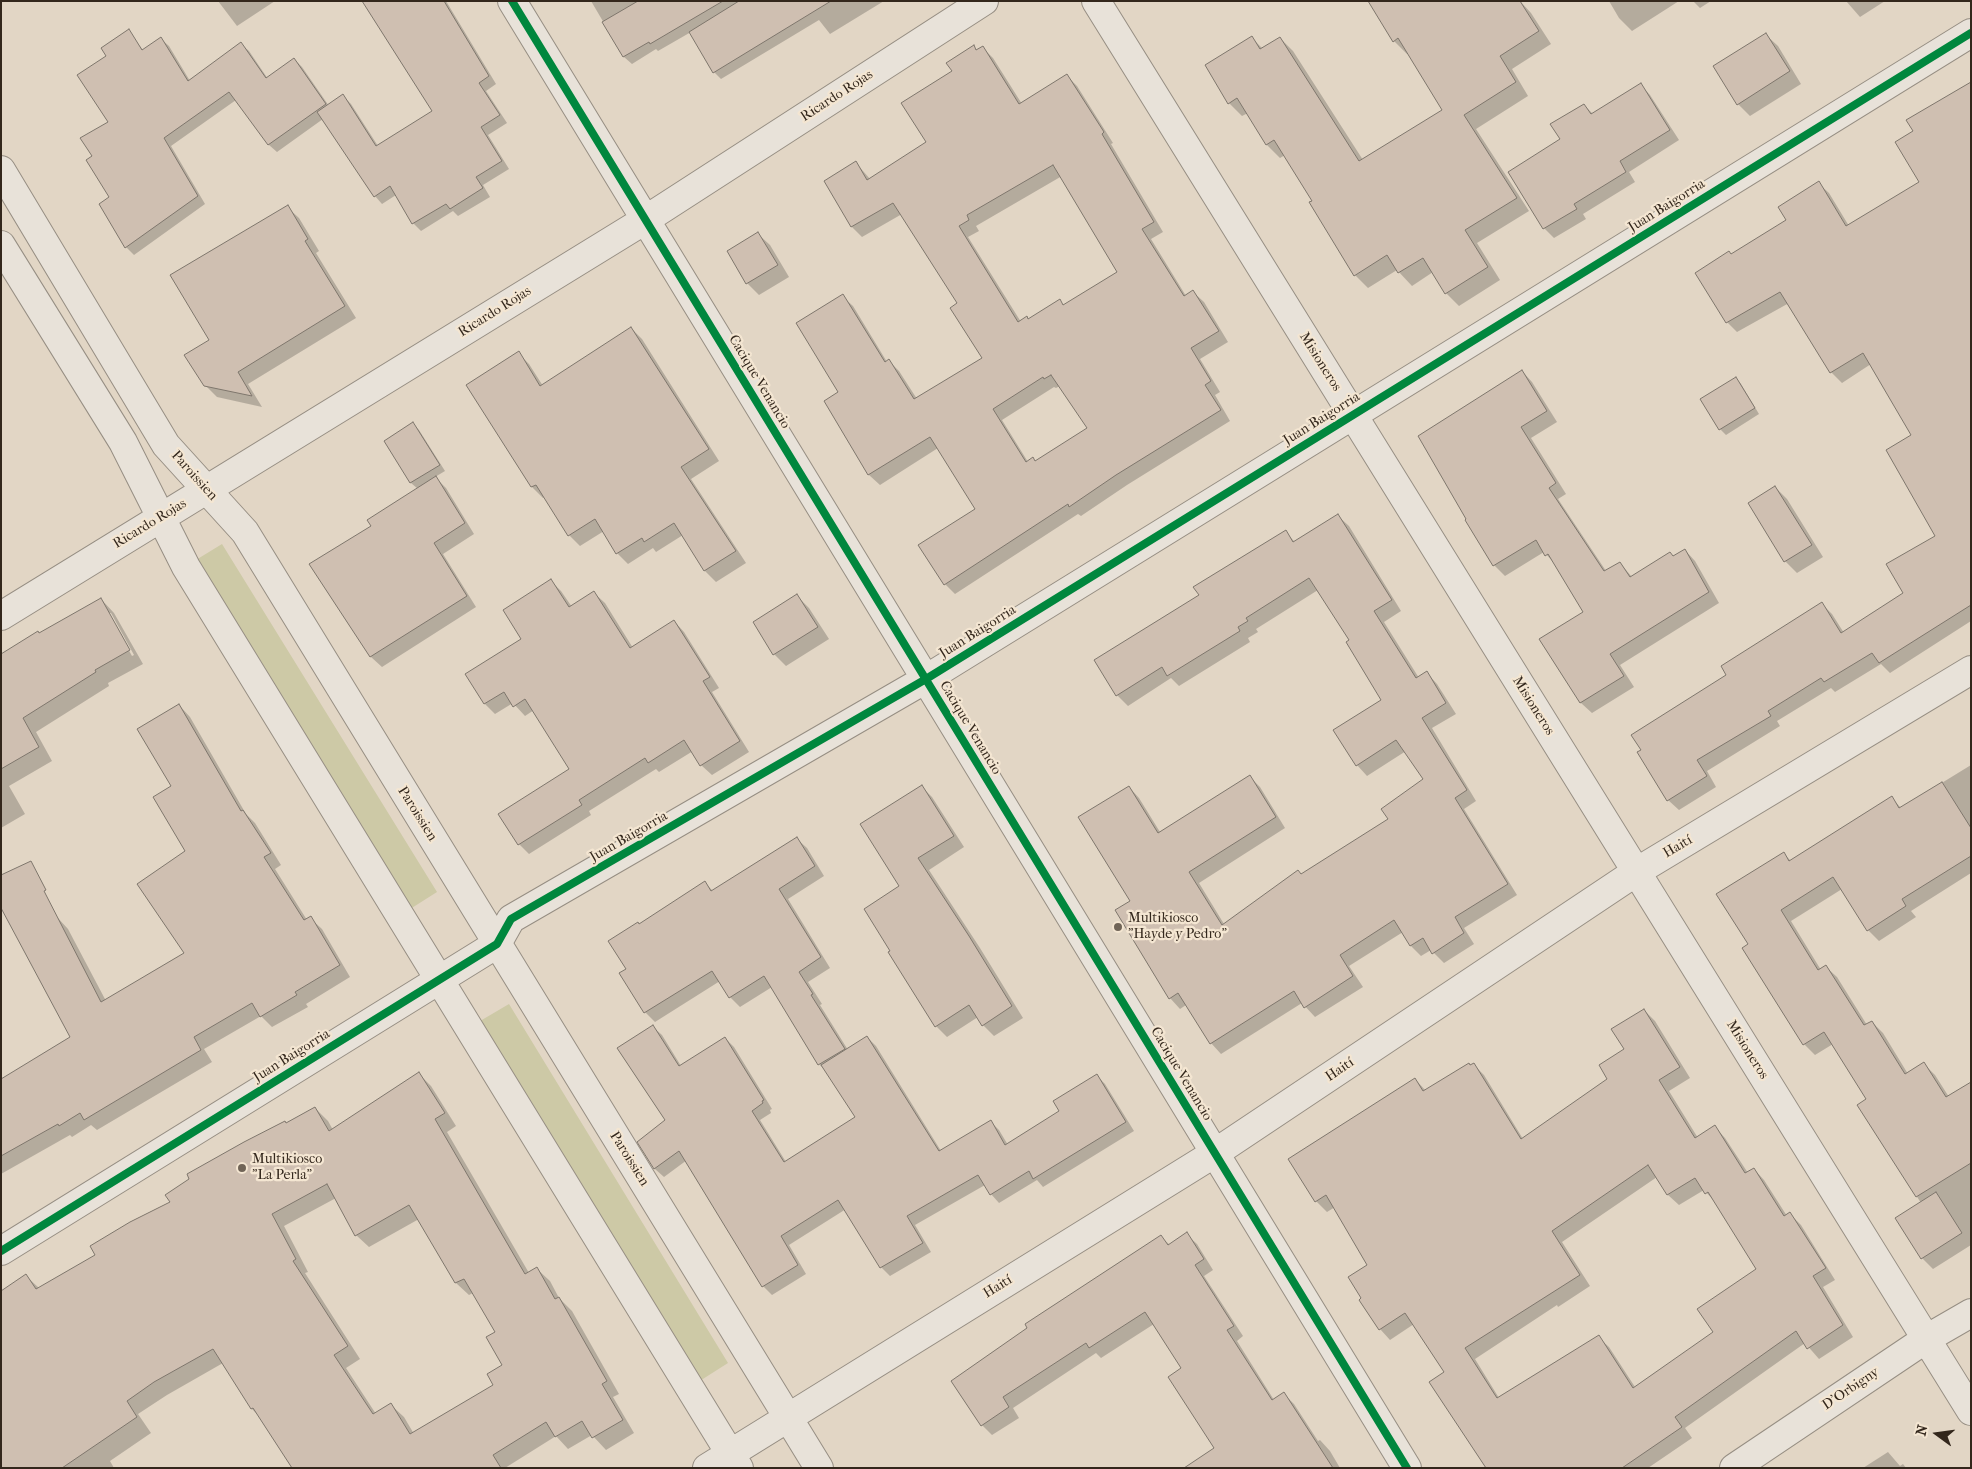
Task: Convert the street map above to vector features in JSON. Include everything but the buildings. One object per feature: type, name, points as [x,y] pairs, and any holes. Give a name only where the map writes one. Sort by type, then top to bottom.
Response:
[{"type":"street","name":"Cacique Venancio","points":[[512,1],[1407,1468]]},
{"type":"street","name":"Ricardo Rojas","points":[[1,616],[645,220],[984,1]]},
{"type":"street","name":"Misioneros","points":[[1096,1],[1971,1411]]},
{"type":"street","name":"Juan Baigorria","points":[[1,1250],[497,944],[511,920],[926,679],[1971,33]]},
{"type":"street","name":"Paroissien","points":[[1,170],[166,445],[245,532],[819,1468]]},
{"type":"street","points":[[1,245],[123,442],[186,567],[735,1461]]},
{"type":"street","name":"Haití","points":[[708,1468],[735,1461],[788,1418],[1215,1153],[1636,872],[1971,670]]},
{"type":"street","name":"D'Orbigny","points":[[1734,1468],[1926,1339],[1971,1313]]},
{"type":"shaded area","points":[[222,544],[437,892],[407,911],[191,563]]},
{"type":"shaded area","points":[[509,1004],[728,1363],[695,1384],[475,1024]]},
{"type":"cycle path","points":[[512,1],[1407,1468]]},
{"type":"cycle path","points":[[1,1251],[497,944],[511,919],[926,679],[1971,33]]},
{"type":"place","name":"Multikiosco \"Hayde y Pedro\"","points":[[1118,927]]},
{"type":"place","name":"Multikiosco \"La Perla\"","points":[[242,1168]]}]
